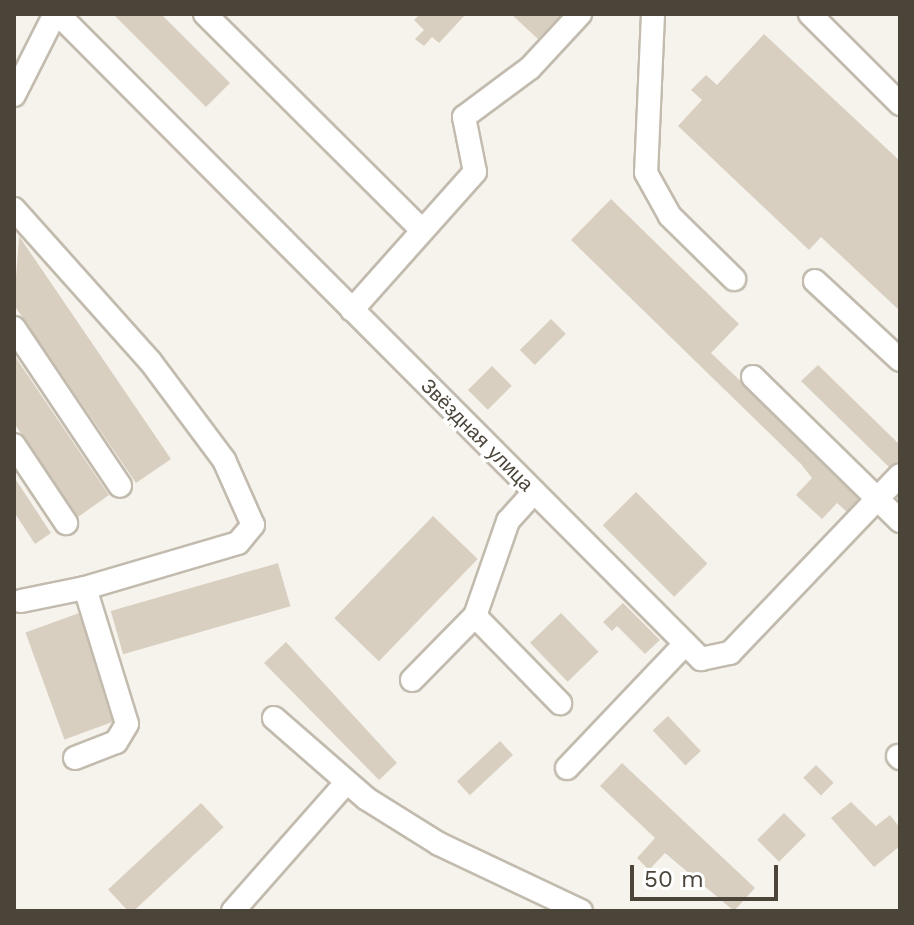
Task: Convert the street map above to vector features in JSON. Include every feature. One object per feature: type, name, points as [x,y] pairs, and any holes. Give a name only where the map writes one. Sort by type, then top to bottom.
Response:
[{"type":"street","points":[[14,95],[56,14]]},
{"type":"street","name":"Звёздная улица","points":[[56,14],[685,644],[711,662],[730,653],[900,475]]},
{"type":"street","points":[[205,14],[422,230]]},
{"type":"street","points":[[352,310],[475,172],[464,117],[530,68],[580,14]]},
{"type":"street","points":[[653,14],[646,173],[670,216],[734,279]]},
{"type":"street","points":[[810,14],[900,104]]},
{"type":"street","points":[[14,209],[150,361],[224,460],[253,525],[238,543],[85,588],[21,601]]},
{"type":"street","points":[[815,281],[900,360]]},
{"type":"street","points":[[14,328],[120,486]]},
{"type":"street","points":[[753,377],[900,521]]},
{"type":"street","points":[[14,445],[66,523]]},
{"type":"street","points":[[412,680],[475,616],[508,521],[534,492]]},
{"type":"street","points":[[75,758],[116,742],[127,724],[85,588]]},
{"type":"street","points":[[475,616],[560,703]]},
{"type":"street","points":[[567,768],[685,644]]},
{"type":"street","points":[[274,718],[346,783],[439,844],[581,911]]},
{"type":"street","points":[[233,911],[346,783]]},
{"type":"building","points":[[113,14],[161,14],[230,83],[206,107]]},
{"type":"building","points":[[420,14],[466,14],[439,43],[432,37],[424,46],[415,39],[424,30],[414,20]]},
{"type":"building","points":[[511,14],[562,14],[538,39]]},
{"type":"building","points":[[764,34],[900,161],[900,311],[821,237],[809,250],[678,126],[702,100],[691,90],[706,75],[717,85]]},
{"type":"building","points":[[611,199],[739,324],[711,353],[863,497],[848,513],[837,503],[822,519],[796,495],[812,478],[801,464],[571,240]]},
{"type":"building","points":[[19,236],[171,459],[136,483],[14,305]]},
{"type":"building","points":[[551,319],[566,334],[535,365],[520,350]]},
{"type":"building","points":[[14,355],[109,495],[78,517],[14,423]]},
{"type":"building","points":[[818,365],[900,445],[900,459],[891,469],[801,381]]},
{"type":"building","points":[[492,366],[512,386],[488,410],[468,390]]},
{"type":"building","points":[[14,477],[51,533],[35,544],[14,512]]},
{"type":"building","points":[[636,492],[707,563],[674,597],[603,525]]},
{"type":"building","points":[[433,516],[478,559],[379,661],[334,618]]},
{"type":"building","points":[[278,563],[290,606],[123,654],[111,611]]},
{"type":"building","points":[[623,603],[660,640],[645,654],[617,626],[612,631],[603,622]]},
{"type":"building","points":[[79,613],[118,720],[64,740],[25,632]]},
{"type":"building","points":[[561,613],[599,652],[568,682],[530,643]]},
{"type":"building","points":[[286,642],[397,763],[379,780],[264,663]]},
{"type":"building","points":[[668,716],[701,751],[685,765],[653,730]]},
{"type":"building","points":[[500,741],[513,755],[470,795],[457,781]]},
{"type":"building","points":[[622,763],[755,888],[734,911],[665,853],[649,870],[637,858],[655,838],[600,786]]},
{"type":"building","points":[[816,765],[834,783],[821,795],[803,778]]},
{"type":"building","points":[[851,802],[876,826],[890,815],[900,828],[900,846],[874,867],[831,818]]},
{"type":"building","points":[[201,803],[224,827],[134,911],[128,911],[108,890]]},
{"type":"building","points":[[784,813],[806,835],[779,862],[757,840]]}]
